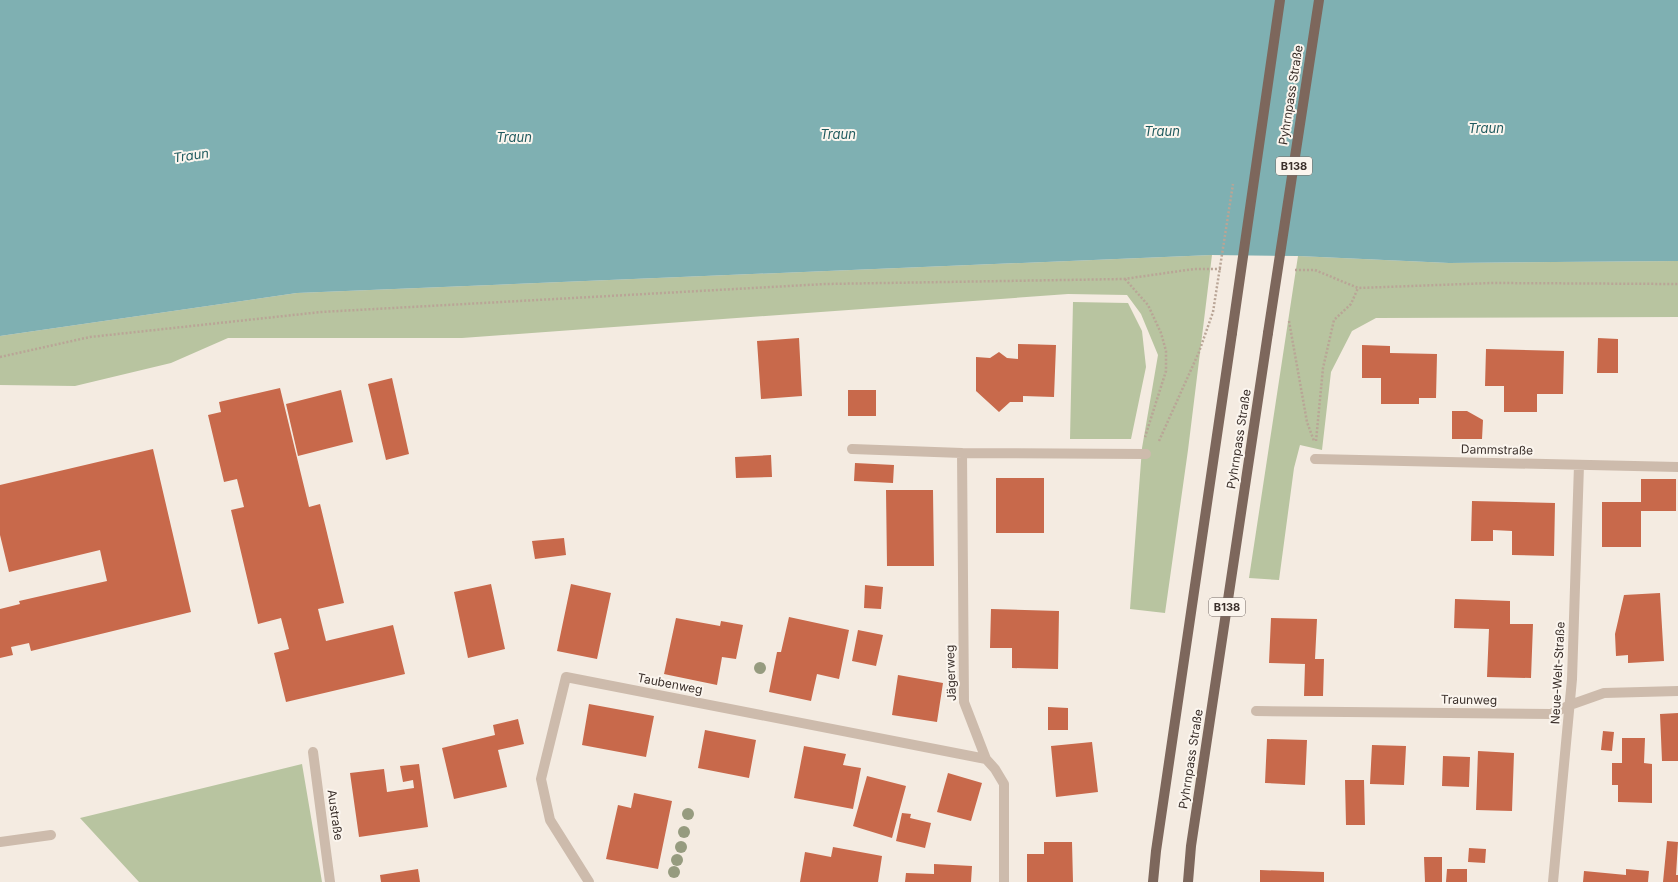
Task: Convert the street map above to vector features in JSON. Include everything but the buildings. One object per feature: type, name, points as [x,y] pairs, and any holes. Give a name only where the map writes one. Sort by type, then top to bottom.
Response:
[{"type":"main road","name":"Pyhrnpass Straße","points":[[1153,882],[1156,851],[1280,0]]},
{"type":"main road","name":"Pyhrnpass Straße","points":[[1188,882],[1191,846],[1319,0]]},
{"type":"street","points":[[852,449],[962,453],[1146,454]]},
{"type":"street","name":"Jägerweg","points":[[962,453],[964,702],[986,759],[995,769],[1004,784],[1004,882]]},
{"type":"street","name":"Dammstraße","points":[[1315,459],[1678,467]]},
{"type":"street","name":"Neue-Welt-Straße","points":[[1554,882],[1570,705],[1579,465]]},
{"type":"street","name":"Taubenweg","points":[[589,882],[550,820],[541,779],[566,677],[986,759]]},
{"type":"street","name":"Traunweg","points":[[1256,711],[1551,714],[1570,705],[1604,693],[1678,691]]},
{"type":"street","name":"Austraße","points":[[313,752],[330,882]]},
{"type":"street","points":[[0,842],[51,834]]},
{"type":"path","points":[[0,357],[90,337],[321,312],[825,284],[1124,279],[1194,269],[1224,269]]},
{"type":"path","points":[[1293,270],[1315,270],[1358,288],[1492,283],[1678,284]]},
{"type":"path","points":[[1124,279],[1148,305],[1161,333],[1166,351],[1166,371],[1144,441],[1146,454]]},
{"type":"path","points":[[1274,294],[1288,315],[1292,328],[1306,422],[1316,445],[1323,368],[1334,320],[1351,304],[1358,288]]},
{"type":"path","points":[[1146,454],[1157,445],[1214,312]]},
{"type":"green space","points":[[1212,255],[1188,450],[1165,613],[1130,609],[1142,448],[1158,355],[1141,314],[1127,295],[1068,294],[462,338],[228,338],[171,363],[75,386],[0,385],[0,336],[297,293]]},
{"type":"green space","points":[[1298,256],[1449,263],[1678,261],[1678,317],[1376,318],[1352,331],[1331,372],[1322,450],[1300,445],[1294,468],[1279,580],[1249,578]]},
{"type":"green space","points":[[1073,302],[1128,303],[1142,331],[1146,367],[1131,439],[1070,439]]},
{"type":"green space","points":[[302,764],[322,882],[139,882],[80,818]]},
{"type":"water","name":"Traun","points":[[0,0],[1678,0],[1678,261],[1449,263],[1298,256],[1212,255],[297,293],[0,336]]}]
